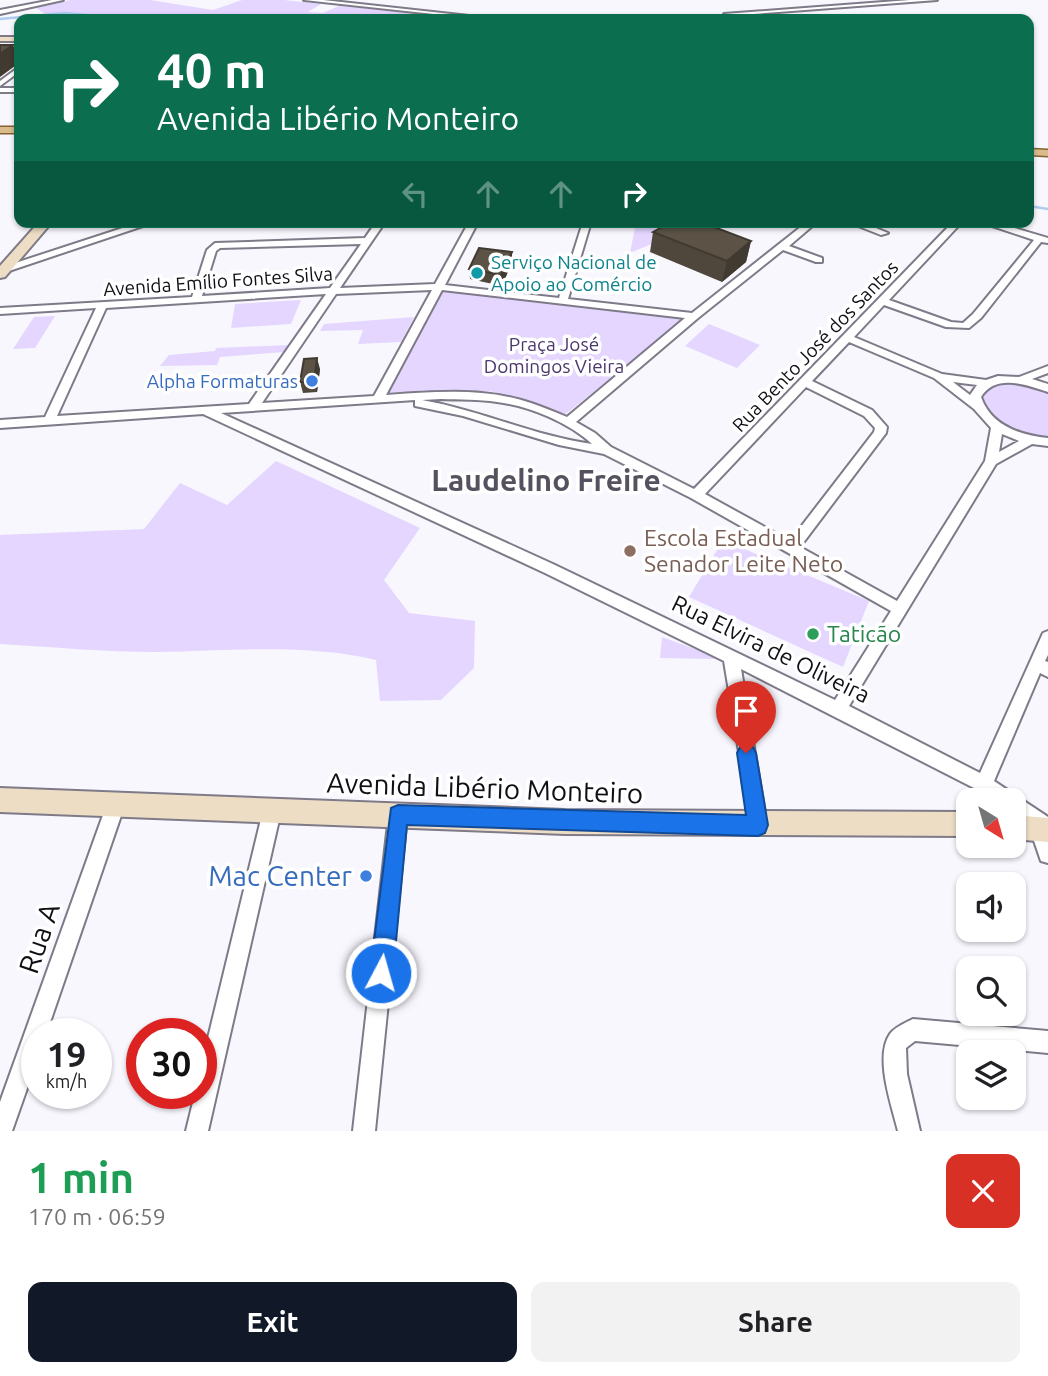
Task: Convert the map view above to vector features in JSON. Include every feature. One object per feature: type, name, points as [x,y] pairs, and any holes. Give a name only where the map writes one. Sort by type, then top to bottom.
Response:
[{"type":"main road","points":[[1,272],[41,228]]},
{"type":"main road","name":"Avenida Libério Monteiro","points":[[0,800],[758,825],[956,824]]},
{"type":"main road","points":[[1026,828],[1045,829]]},
{"type":"street","points":[[0,10],[13,0]]},
{"type":"street","points":[[0,10],[60,0]]},
{"type":"street","points":[[307,0],[445,14]]},
{"type":"street","points":[[780,10],[796,0]]},
{"type":"street","points":[[897,0],[910,3]]},
{"type":"street","points":[[727,14],[934,0]]},
{"type":"street","points":[[727,14],[734,7]]},
{"type":"street","points":[[0,84],[14,73]]},
{"type":"street","points":[[1,272],[133,228]]},
{"type":"street","points":[[253,407],[377,228]]},
{"type":"street","points":[[383,400],[471,228]]},
{"type":"street","points":[[563,300],[585,228]]},
{"type":"street","points":[[568,422],[694,316],[806,228]]},
{"type":"street","points":[[869,228],[884,233]]},
{"type":"street","name":"Rua Bento José dos Santos","points":[[696,495],[952,228]]},
{"type":"street","points":[[883,301],[950,325],[965,326],[1044,240],[1004,228]]},
{"type":"street","points":[[196,299],[212,250],[218,245],[369,241]]},
{"type":"street","points":[[784,247],[819,260]]},
{"type":"street","points":[[439,287],[694,316]]},
{"type":"street","name":"Avenida Emílio Fontes Silva","points":[[0,311],[334,290],[439,287]]},
{"type":"street","points":[[49,421],[102,306]]},
{"type":"street","points":[[847,338],[938,376],[986,383]]},
{"type":"street","points":[[1020,380],[1048,369]]},
{"type":"street","points":[[938,376],[977,406],[997,426],[1030,440],[1048,442]]},
{"type":"street","points":[[977,406],[975,397],[979,388],[1001,379],[1020,380],[1048,388]]},
{"type":"street","points":[[792,548],[880,433],[881,427],[868,413],[804,381]]},
{"type":"street","points":[[0,425],[458,394],[489,397],[527,405],[568,422],[607,450],[696,495],[899,609]]},
{"type":"street","points":[[383,400],[449,408],[581,447],[607,450]]},
{"type":"street","name":"Rua Elvira de Oliveira","points":[[204,410],[550,569],[838,709],[974,788]]},
{"type":"street","points":[[838,709],[991,461],[997,426]]},
{"type":"street","points":[[581,447],[591,436]]},
{"type":"street","points":[[991,461],[1030,440]]},
{"type":"street","points":[[983,788],[1042,666],[1048,637]]},
{"type":"street","points":[[731,657],[758,825]]},
{"type":"street","name":"Rua A","points":[[1,1131],[116,804]]},
{"type":"street","points":[[197,1131],[272,811]]},
{"type":"street","points":[[1026,814],[1045,829],[1048,854]]},
{"type":"street","points":[[364,1131],[398,815]]},
{"type":"street","points":[[909,1131],[894,1058],[895,1045],[901,1037],[913,1030],[1048,1042]]},
{"type":"green space","points":[[70,0],[150,0],[213,10],[242,0],[284,0],[321,4],[308,12],[323,13],[339,6],[424,14],[45,14],[36,8]]},
{"type":"green space","points":[[635,228],[690,228],[630,253]]},
{"type":"green space","name":"Praça José Domingos Vieira","points":[[442,290],[685,319],[562,417],[531,402],[489,391],[383,400]]},
{"type":"green space","points":[[301,300],[291,324],[231,328],[235,304]]},
{"type":"green space","points":[[55,316],[35,348],[13,349],[34,317]]},
{"type":"green space","points":[[414,317],[401,342],[358,344],[363,330],[320,331],[324,324]]},
{"type":"green space","points":[[709,324],[760,345],[737,368],[685,346]]},
{"type":"green space","points":[[288,345],[284,352],[220,357],[217,365],[160,366],[169,355],[215,351],[216,348]]},
{"type":"green space","points":[[1013,383],[1048,392],[1048,437],[1028,435],[1008,428],[985,407],[982,397],[988,390]]},
{"type":"green space","points":[[276,461],[420,528],[384,580],[409,613],[475,621],[474,668],[441,700],[380,701],[376,660],[322,651],[266,649],[136,652],[0,644],[0,535],[144,529],[180,483],[227,505]]},
{"type":"green space","name":"Taticão","points":[[723,540],[869,601],[843,667],[689,597]]},
{"type":"green space","points":[[662,637],[717,657],[660,658]]},
{"type":"building","points":[[0,45],[13,45],[0,54]]},
{"type":"building","points":[[660,228],[717,228],[751,241],[727,261],[653,232]]},
{"type":"building","points":[[479,248],[512,252],[501,275],[469,269]]},
{"type":"building","points":[[317,358],[314,382],[300,382],[304,359]]},
{"type":"waterway","points":[[54,14],[76,14]]},
{"type":"waterway","points":[[0,19],[14,18]]},
{"type":"waterway","points":[[1034,207],[1048,209]]},
{"type":"place","name":"Serviço Nacional de Apoio ao Comércio","points":[[477,273]]},
{"type":"place","name":"Alpha Formaturas","points":[[312,381]]},
{"type":"place","name":"Escola Estadual Senador Leite Neto","points":[[630,551]]},
{"type":"place","name":"Taticão","points":[[813,634]]},
{"type":"place","name":"Mac Center","points":[[366,876]]},
{"type":"district","name":"Laudelino Freire","points":[[546,481]]},
{"type":"route","points":[[381,973],[398,815],[565,822],[758,825],[746,753]]}]
